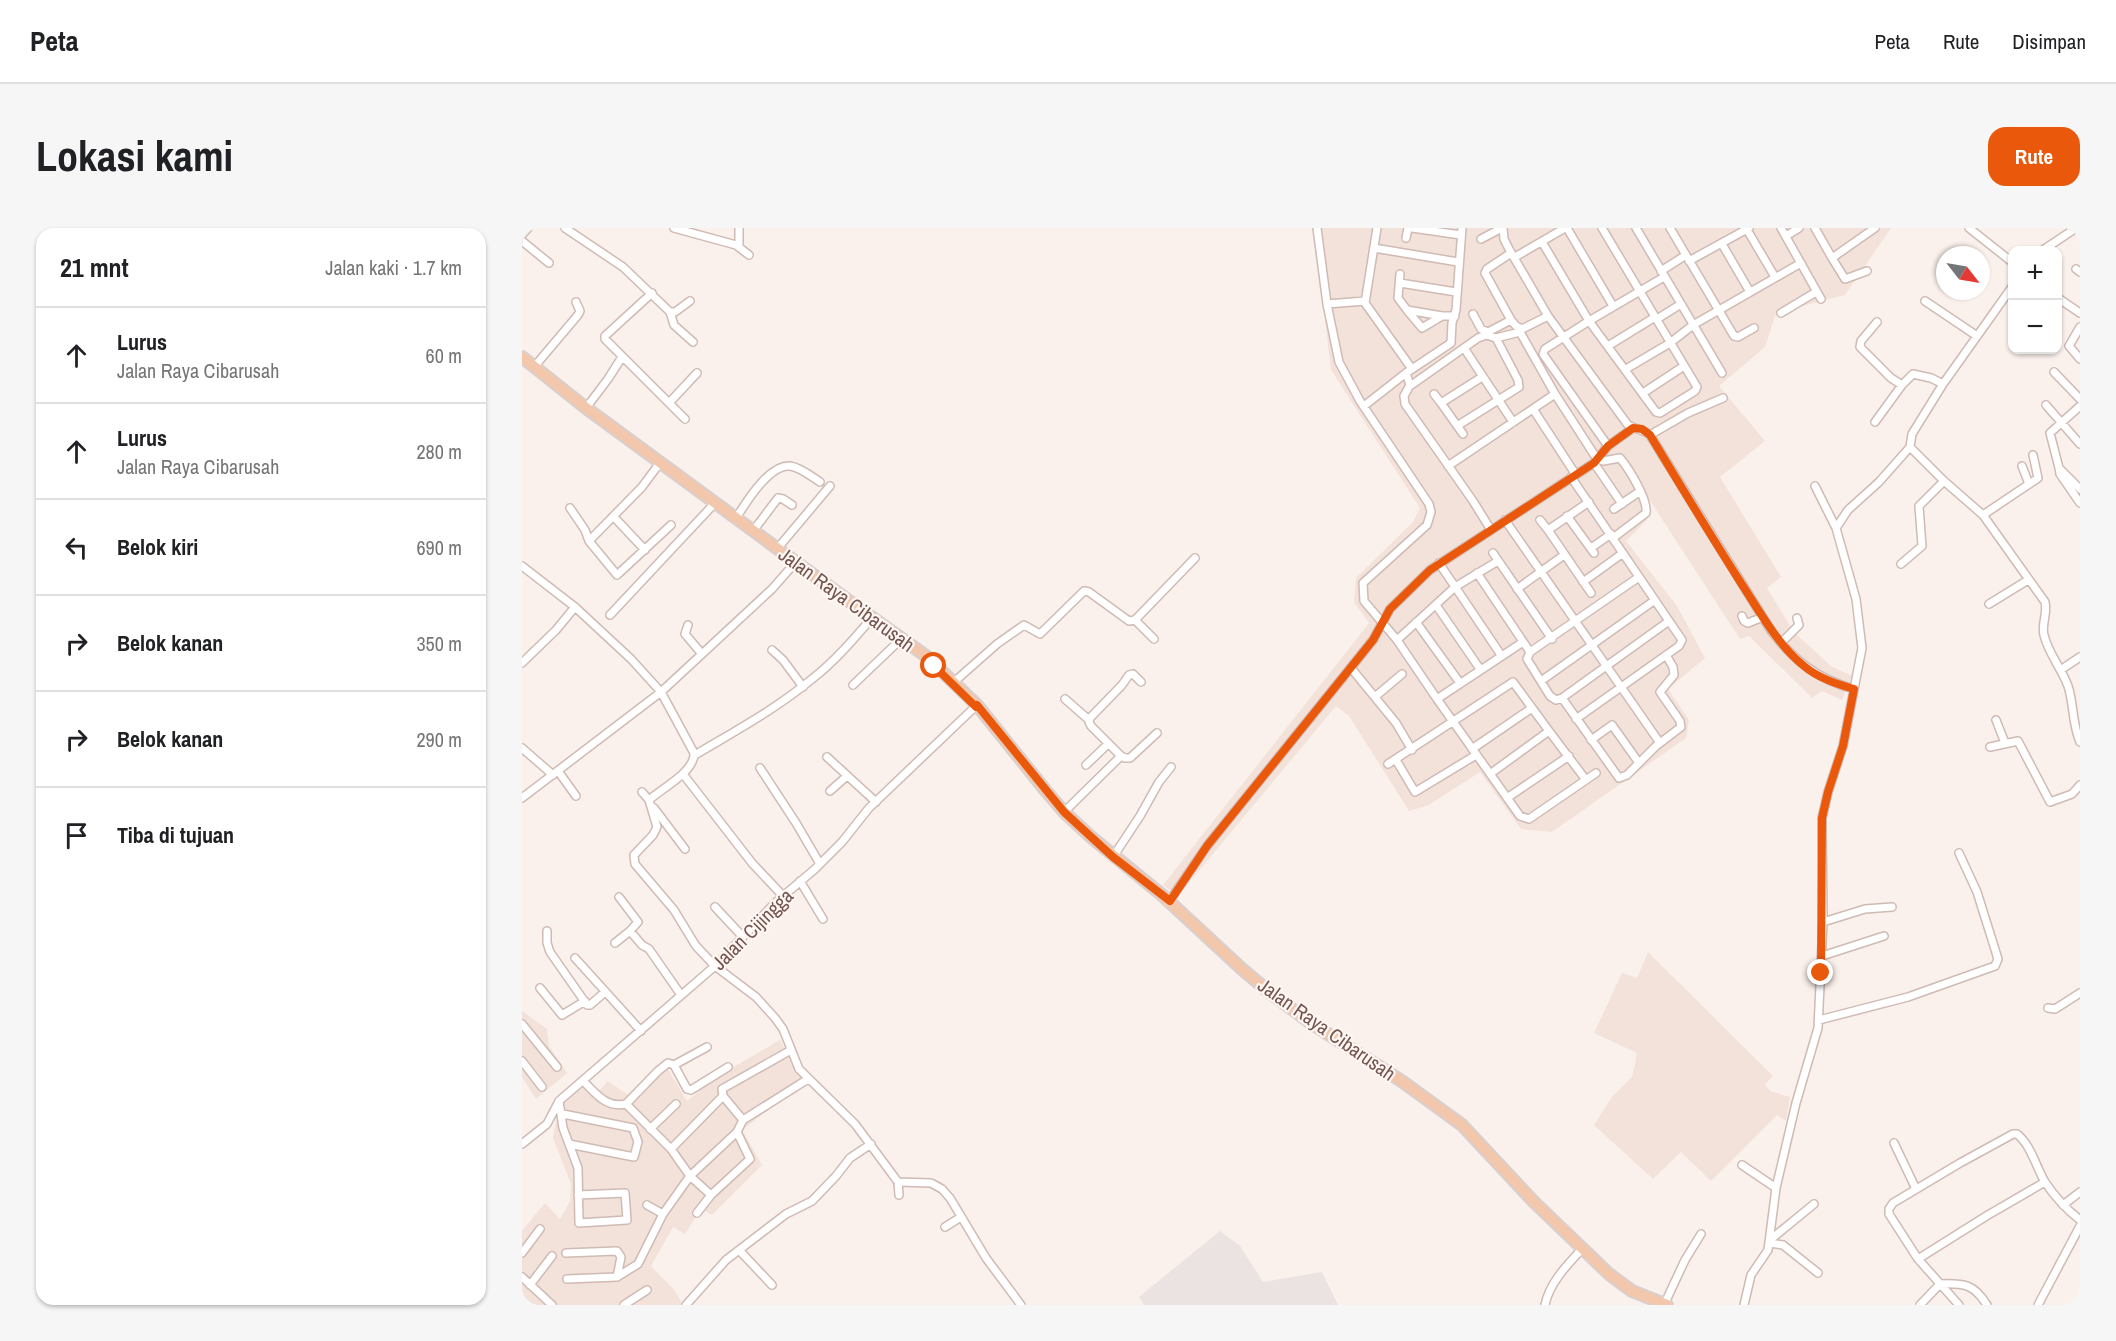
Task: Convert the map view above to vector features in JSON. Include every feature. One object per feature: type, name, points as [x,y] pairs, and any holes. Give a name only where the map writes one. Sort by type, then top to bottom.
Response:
[{"type":"main road","name":"Jalan Raya Cibarusah","points":[[522,358],[794,564],[934,666],[977,706],[1063,814],[1112,859],[1149,886]]},
{"type":"main road","name":"Jalan Raya Cibarusah","points":[[522,358],[584,410],[926,656],[977,706],[1064,812],[1113,857],[1165,899],[1243,970],[1280,1000],[1344,1045],[1403,1082],[1462,1125],[1534,1202],[1609,1274],[1632,1291],[1663,1305]]},
{"type":"main road","name":"Jalan Raya Cibarusah","points":[[1165,899],[1241,972],[1285,1007],[1402,1084],[1460,1127],[1605,1274],[1626,1290],[1663,1305]]},
{"type":"street","points":[[522,235],[528,228]]},
{"type":"street","points":[[565,228],[623,267],[670,312],[674,325],[693,342]]},
{"type":"street","points":[[674,228],[739,247],[749,255]]},
{"type":"street","points":[[739,228],[739,247]]},
{"type":"street","points":[[1317,228],[1327,304],[1339,362],[1364,406],[1429,504],[1431,512],[1427,525],[1363,583],[1364,601],[1396,640],[1520,816],[1529,819],[1596,773]]},
{"type":"street","points":[[1377,228],[1365,301],[1369,311],[1409,371],[1410,386]]},
{"type":"street","points":[[1364,406],[1409,371],[1448,347],[1452,341],[1461,232],[1410,228],[1406,238]]},
{"type":"street","points":[[1481,239],[1503,228],[1504,239],[1562,338],[1624,420],[1633,428],[1642,429],[1650,435],[1781,643],[1806,668],[1839,685],[1854,689]]},
{"type":"street","points":[[1548,316],[1522,329],[1516,326],[1485,273],[1487,269],[1566,228],[1613,306]]},
{"type":"street","points":[[1542,242],[1588,321],[1659,413],[1695,391],[1696,387],[1602,228]]},
{"type":"street","points":[[1636,228],[1722,373]]},
{"type":"street","points":[[1680,228],[1672,230],[1736,337],[1754,328]]},
{"type":"street","points":[[1608,446],[1543,357],[1545,350],[1688,258],[1722,244],[1747,228],[1775,278]]},
{"type":"street","points":[[1781,228],[1821,299]]},
{"type":"street","points":[[1786,236],[1799,228]]},
{"type":"street","points":[[1832,258],[1875,228]]},
{"type":"street","points":[[1969,228],[2008,258]]},
{"type":"street","points":[[2049,246],[2076,228]]},
{"type":"street","points":[[1819,229],[1832,258],[1845,279],[1867,271]]},
{"type":"street","points":[[522,241],[549,263]]},
{"type":"street","points":[[1722,244],[1750,292]]},
{"type":"street","points":[[1374,248],[1458,262]]},
{"type":"street","points":[[1626,369],[1670,343],[1694,325],[1801,263]]},
{"type":"street","points":[[1400,274],[1398,298],[1422,328],[1442,316]]},
{"type":"street","points":[[1400,283],[1456,292]]},
{"type":"street","points":[[1781,313],[1816,292]]},
{"type":"street","points":[[651,293],[605,336],[605,340],[685,419]]},
{"type":"street","points":[[1836,528],[1848,510],[1880,482],[1910,447],[1912,434],[1943,384],[2008,294]]},
{"type":"street","points":[[670,312],[675,312],[690,300]]},
{"type":"street","points":[[2061,300],[2080,313]]},
{"type":"street","points":[[1327,304],[1365,301]]},
{"type":"street","points":[[1925,301],[1977,336]]},
{"type":"street","points":[[534,367],[578,315],[580,311],[576,302]]},
{"type":"street","points":[[1608,346],[1681,304]]},
{"type":"street","points":[[1407,310],[1455,316]]},
{"type":"street","points":[[1473,314],[1481,329],[1486,332],[1511,320]]},
{"type":"street","points":[[1877,322],[1861,341],[1860,347],[1891,378],[1902,385]]},
{"type":"street","points":[[2080,327],[2069,346],[2080,359]]},
{"type":"street","points":[[1496,338],[1522,333],[1555,394],[1622,504]]},
{"type":"street","points":[[1457,426],[1516,389],[1519,384],[1496,338],[1491,335],[1483,335],[1464,348],[1410,386],[1404,396],[1405,404],[1491,530]]},
{"type":"street","points":[[1464,348],[1513,422]]},
{"type":"street","points":[[586,408],[622,357]]},
{"type":"street","points":[[1643,393],[1684,366]]},
{"type":"street","points":[[2054,372],[2080,399]]},
{"type":"street","points":[[669,403],[697,373]]},
{"type":"street","points":[[1875,422],[1902,385],[1915,374],[1943,384]]},
{"type":"street","points":[[1441,403],[1482,376]]},
{"type":"street","points":[[1434,394],[1463,434]]},
{"type":"street","points":[[1448,466],[1555,394]]},
{"type":"street","points":[[1650,435],[1688,413],[1723,398]]},
{"type":"street","points":[[2046,405],[2080,444]]},
{"type":"street","points":[[2080,406],[2050,435],[2060,474],[2080,503]]},
{"type":"street","points":[[1533,409],[1589,502],[1683,640],[1679,646],[1576,719]]},
{"type":"street","points":[[1165,899],[1376,636],[1378,617],[1439,563],[1596,461],[1608,446],[1633,428]]},
{"type":"street","points":[[1910,447],[1983,515],[2045,602],[2047,612],[2043,633],[2062,669],[2070,692],[2073,717],[2080,742]]},
{"type":"street","points":[[1983,515],[2038,477],[2033,454]]},
{"type":"street","points":[[1567,516],[1592,551],[1646,513],[1636,481],[1622,459],[1596,461]]},
{"type":"street","points":[[590,541],[642,487],[659,464]]},
{"type":"street","points":[[736,518],[768,476],[784,466],[795,467],[820,482]]},
{"type":"street","points":[[2022,466],[2029,484]]},
{"type":"street","points":[[2059,468],[2080,489]]},
{"type":"street","points":[[1901,564],[1922,546],[1919,506],[1944,481]]},
{"type":"street","points":[[777,549],[830,486]]},
{"type":"street","points":[[1744,1305],[1749,1291],[1750,1275],[1765,1254],[1770,1242],[1776,1188],[1796,1103],[1816,1040],[1819,1020],[1823,922],[1822,818],[1843,746],[1862,648],[1856,599],[1836,528],[1815,486]]},
{"type":"street","points":[[1614,509],[1640,492]]},
{"type":"street","points":[[753,531],[778,498],[792,505]]},
{"type":"street","points":[[1548,531],[1589,502]]},
{"type":"street","points":[[610,615],[718,506]]},
{"type":"street","points":[[570,508],[590,541],[617,575],[671,525]]},
{"type":"street","points":[[614,517],[645,550]]},
{"type":"street","points":[[1505,520],[1660,743]]},
{"type":"street","points":[[1540,520],[1591,593]]},
{"type":"street","points":[[1493,553],[1552,639]]},
{"type":"street","points":[[1583,582],[1623,554]]},
{"type":"street","points":[[1517,589],[1564,555]]},
{"type":"street","points":[[954,682],[997,644],[1024,625],[1040,634],[1084,591],[1089,592],[1129,621],[1135,620],[1195,558]]},
{"type":"street","points":[[1396,640],[1455,587],[1498,561]]},
{"type":"street","points":[[1439,563],[1501,655]]},
{"type":"street","points":[[522,798],[661,692],[772,589],[794,564]]},
{"type":"street","points":[[522,566],[575,607],[631,659],[661,692],[695,755]]},
{"type":"street","points":[[1477,573],[1530,652]]},
{"type":"street","points":[[1639,577],[1530,652],[1527,659],[1553,699],[1562,698],[1670,621]]},
{"type":"street","points":[[1989,604],[2028,580]]},
{"type":"street","points":[[1541,681],[1655,600]]},
{"type":"street","points":[[1436,605],[1480,669]]},
{"type":"street","points":[[522,663],[556,630],[575,607]]},
{"type":"street","points":[[1742,616],[1748,623],[1763,617]]},
{"type":"street","points":[[1781,643],[1798,625],[1797,618]]},
{"type":"street","points":[[651,803],[683,774],[695,755],[756,719],[803,687],[871,620]]},
{"type":"street","points":[[1135,620],[1154,639]]},
{"type":"street","points":[[1416,622],[1460,683]]},
{"type":"street","points":[[688,625],[685,634],[702,654]]},
{"type":"street","points":[[853,685],[900,640]]},
{"type":"street","points":[[1437,699],[1523,642]]},
{"type":"street","points":[[772,650],[783,660],[803,687]]},
{"type":"street","points":[[1562,698],[1619,778],[1627,775],[1681,726],[1660,692],[1674,675],[1666,655]]},
{"type":"street","points":[[2062,669],[2080,657]]},
{"type":"street","points":[[1351,668],[1376,696],[1412,750]]},
{"type":"street","points":[[1089,720],[1129,675],[1133,674],[1141,682]]},
{"type":"street","points":[[1376,696],[1402,675]]},
{"type":"street","points":[[1388,764],[1513,682],[1586,780]]},
{"type":"street","points":[[1065,699],[1089,720],[1091,726],[1108,744],[1125,758],[1130,758],[1157,733]]},
{"type":"street","name":"Jalan Cijingga","points":[[522,1144],[547,1124],[560,1101],[716,966],[783,896],[842,842],[876,802],[977,706]]},
{"type":"street","points":[[1396,760],[1415,792],[1474,752],[1532,708]]},
{"type":"street","points":[[1996,720],[2005,743]]},
{"type":"street","points":[[1591,740],[1612,725],[1639,763]]},
{"type":"street","points":[[1490,774],[1550,731]]},
{"type":"street","points":[[1990,747],[2016,740],[2019,742],[2050,802],[2072,794],[2080,785]]},
{"type":"street","points":[[1086,765],[1108,744]]},
{"type":"street","points":[[522,748],[555,773],[576,796]]},
{"type":"street","points":[[1064,812],[1121,756]]},
{"type":"street","points":[[1507,798],[1569,756]]},
{"type":"street","points":[[827,757],[876,802]]},
{"type":"street","points":[[1113,857],[1159,782],[1171,767]]},
{"type":"street","points":[[760,768],[820,864]]},
{"type":"street","points":[[683,774],[752,863],[783,896]]},
{"type":"street","points":[[830,791],[847,776]]},
{"type":"street","points":[[642,792],[685,849]]},
{"type":"street","points":[[651,803],[657,825],[656,830],[634,855],[634,862],[674,910],[696,946],[716,966],[766,1006],[779,1023],[799,1069],[855,1124],[871,1144],[898,1182],[899,1195]]},
{"type":"street","points":[[1819,1020],[1909,997],[1995,966],[1998,959],[1977,892],[1959,853]]},
{"type":"street","points":[[800,881],[824,919]]},
{"type":"street","points":[[615,944],[638,922],[619,897]]},
{"type":"street","points":[[715,907],[743,937]]},
{"type":"street","points":[[1823,922],[1865,909],[1892,907]]},
{"type":"street","points":[[547,931],[550,952],[585,1001],[589,1005],[605,992]]},
{"type":"street","points":[[630,931],[642,945],[649,949],[681,996]]},
{"type":"street","points":[[1821,956],[1884,936]]},
{"type":"street","points":[[574,958],[641,1031]]},
{"type":"street","points":[[540,988],[562,1016],[585,1001]]},
{"type":"street","points":[[2048,1008],[2055,1009],[2080,993]]},
{"type":"street","points":[[522,1024],[557,1067]]},
{"type":"street","points":[[583,1081],[607,1103],[613,1106],[626,1104],[664,1065],[674,1065],[707,1047]]},
{"type":"street","points":[[743,1120],[723,1096],[722,1089],[791,1050]]},
{"type":"street","points":[[522,1061],[542,1087]]},
{"type":"street","points":[[674,1065],[687,1089],[691,1090],[728,1067]]},
{"type":"street","points":[[567,1279],[618,1277],[640,1261],[663,1214],[690,1176],[737,1132],[743,1120],[808,1079]]},
{"type":"street","points":[[671,1149],[723,1096]]},
{"type":"street","points":[[560,1101],[563,1128],[578,1168],[578,1195],[579,1223],[627,1220],[626,1193],[578,1195]]},
{"type":"street","points":[[626,1104],[671,1149],[690,1176],[711,1195]]},
{"type":"street","points":[[650,1129],[676,1104]]},
{"type":"street","points":[[563,1114],[633,1128],[638,1142],[634,1157],[569,1144]]},
{"type":"street","points":[[697,1213],[711,1195],[750,1159],[737,1132]]},
{"type":"street","points":[[1959,1305],[1918,1259],[1889,1214],[1893,1203],[2013,1134],[2024,1141],[2045,1182],[2062,1205],[2080,1220]]},
{"type":"street","points":[[1894,1143],[1916,1189]]},
{"type":"street","points":[[686,1305],[721,1265],[786,1214],[812,1201],[837,1176],[850,1158],[871,1144]]},
{"type":"street","points":[[1742,1165],[1776,1188]]},
{"type":"street","points":[[898,1182],[938,1185],[950,1198],[986,1258],[1021,1305]]},
{"type":"street","points":[[1918,1259],[2045,1182]]},
{"type":"street","points":[[2062,1205],[2080,1192]]},
{"type":"street","points":[[1770,1242],[1814,1204]]},
{"type":"street","points":[[647,1205],[663,1214]]},
{"type":"street","points":[[945,1227],[961,1217]]},
{"type":"street","points":[[2038,1305],[2080,1226]]},
{"type":"street","points":[[522,1253],[540,1229]]},
{"type":"street","points":[[1663,1305],[1685,1260],[1701,1234]]},
{"type":"street","points":[[1770,1242],[1783,1245],[1818,1273]]},
{"type":"street","points":[[739,1250],[772,1285]]},
{"type":"street","points":[[566,1253],[617,1251],[621,1257],[618,1277]]},
{"type":"street","points":[[1545,1305],[1556,1281],[1580,1251]]},
{"type":"street","points":[[530,1285],[552,1256]]},
{"type":"street","points":[[522,1277],[552,1305]]},
{"type":"street","points":[[1920,1305],[1940,1284],[1959,1283],[1970,1286],[1987,1305]]},
{"type":"street","points":[[624,1305],[647,1290]]},
{"type":"shaded area","points":[[1314,228],[1891,228],[1845,295],[1776,313],[1765,347],[1719,386],[1765,441],[1720,477],[1781,577],[1767,588],[1794,632],[1831,666],[1852,676],[1842,700],[1822,691],[1812,698],[1749,636],[1740,639],[1645,493],[1647,520],[1626,541],[1677,606],[1705,658],[1668,689],[1689,720],[1686,738],[1552,832],[1521,829],[1480,772],[1429,805],[1409,811],[1349,716],[1336,706],[1178,896],[1163,885],[1369,623],[1354,602],[1356,578],[1413,522],[1420,508],[1331,370]]},
{"type":"shaded area","points":[[1648,952],[1773,1076],[1765,1084],[1770,1091],[1790,1097],[1786,1121],[1777,1115],[1711,1181],[1681,1152],[1653,1179],[1594,1125],[1612,1097],[1632,1077],[1637,1053],[1594,1033],[1622,973],[1637,978]]},
{"type":"shaded area","points":[[522,1011],[547,1029],[549,1046],[567,1073],[536,1099],[522,1077]]},
{"type":"shaded area","points":[[780,1040],[807,1081],[742,1130],[762,1165],[712,1215],[701,1209],[685,1234],[673,1227],[651,1266],[675,1291],[683,1305],[522,1305],[522,1231],[545,1203],[560,1219],[570,1201],[571,1184],[553,1138],[558,1109],[589,1080],[599,1091],[608,1081],[628,1095],[666,1066],[687,1101],[720,1075]]},
{"type":"shaded area","points":[[1220,1231],[1240,1246],[1263,1282],[1322,1272],[1338,1305],[1144,1305],[1139,1297]]},
{"type":"route","points":[[934,666],[976,707],[977,705],[1064,812],[1113,857],[1170,901],[1207,846],[1373,640],[1385,615],[1408,589],[1439,563],[1594,463],[1608,446],[1633,428],[1642,429],[1650,435],[1772,632],[1784,647],[1810,671],[1839,685],[1854,689],[1843,746],[1822,818],[1821,973]]}]
